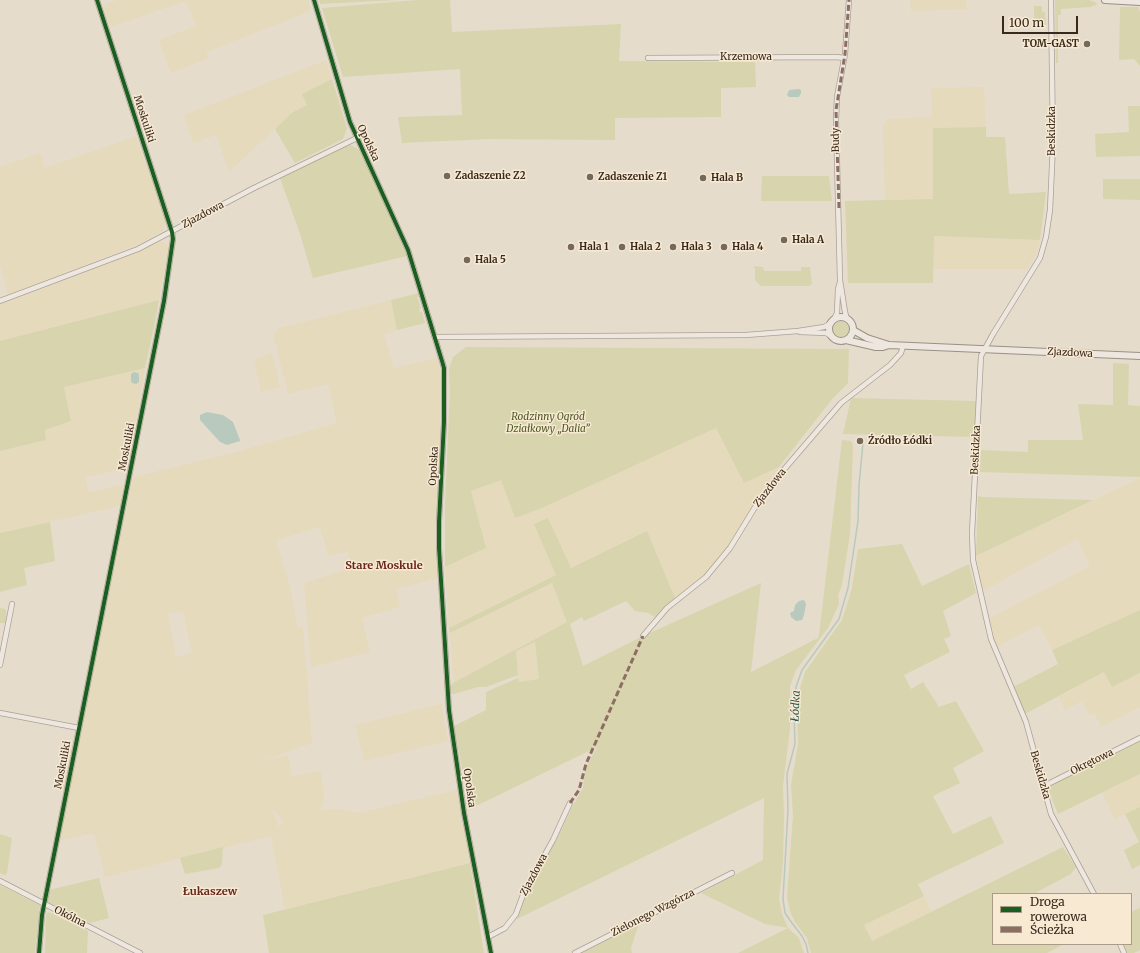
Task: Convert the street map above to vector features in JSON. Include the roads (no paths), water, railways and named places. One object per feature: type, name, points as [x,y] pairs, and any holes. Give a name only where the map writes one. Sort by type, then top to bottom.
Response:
[{"type":"street","name":"Moskuliki","points":[[39,953],[42,914],[164,301],[173,244],[172,232],[97,0]]},
{"type":"street","name":"Opolska","points":[[314,0],[348,116],[408,250],[444,368],[444,422],[439,548],[449,710],[464,813],[491,953]]},
{"type":"street","name":"Budy","points":[[847,319],[840,280],[836,115],[837,97],[844,58],[849,0]]},
{"type":"street","name":"Beskidzka","points":[[1051,0],[1052,160],[1051,198],[1046,237],[1042,252],[1036,265],[981,356],[972,533],[973,560],[991,639],[1026,722],[1051,814],[1093,893]]},
{"type":"street","points":[[1105,0],[1140,2]]},
{"type":"street","name":"Krzemowa","points":[[648,58],[844,58]]},
{"type":"street","name":"Zjazdowa","points":[[0,302],[131,252],[254,188],[357,138]]},
{"type":"street","name":"Budy","points":[[833,321],[837,313],[840,280]]},
{"type":"street","points":[[435,337],[738,335],[798,332],[826,333],[838,341],[846,340],[852,335],[853,330],[851,322],[847,319],[839,317],[824,326],[798,332]]},
{"type":"street","points":[[831,336],[829,331],[833,321]]},
{"type":"street","name":"Zjazdowa","points":[[853,330],[866,338],[889,345],[1140,356]]},
{"type":"street","name":"Zjazdowa","points":[[846,340],[876,347],[889,345]]},
{"type":"street","name":"Zjazdowa","points":[[643,636],[667,608],[711,571],[730,548],[762,497],[841,403],[897,358],[902,353],[903,346]]},
{"type":"street","points":[[0,665],[12,604]]},
{"type":"street","points":[[0,713],[78,728]]},
{"type":"street","name":"Okrętowa","points":[[1044,786],[1140,738]]},
{"type":"street","name":"Zjazdowa","points":[[488,937],[506,928],[516,914],[524,892],[553,840],[570,803]]},
{"type":"street","name":"Zielonego Wzgórza","points":[[575,953],[732,873]]},
{"type":"street","name":"Okólna","points":[[0,881],[140,953]]},
{"type":"waterway","name":"Łódka","points":[[808,953],[802,936],[785,913],[783,899],[788,810],[787,774],[795,744],[794,711],[796,687],[802,670],[839,619],[848,588],[858,521],[859,485],[863,443]]},
{"type":"place","name":"TOM-GAST","points":[[1087,44]]},
{"type":"place","name":"Zadaszenie Z2","points":[[447,176]]},
{"type":"place","name":"Zadaszenie Z1","points":[[590,177]]},
{"type":"place","name":"Hala B","points":[[703,178]]},
{"type":"place","name":"Hala A","points":[[784,240]]},
{"type":"place","name":"Hala 1","points":[[571,247]]},
{"type":"place","name":"Hala 2","points":[[622,247]]},
{"type":"place","name":"Hala 3","points":[[673,247]]},
{"type":"place","name":"Hala 4","points":[[724,247]]},
{"type":"place","name":"Hala 5","points":[[467,260]]},
{"type":"place","name":"Źródło Łódki","points":[[860,441]]},
{"type":"district","name":"Stare Moskule","points":[[384,566]]},
{"type":"district","name":"Łukaszew","points":[[210,892]]},
{"type":"park label","name":"Rodzinny Ogród Działkowy „Dalia”","points":[[548,422]]}]
